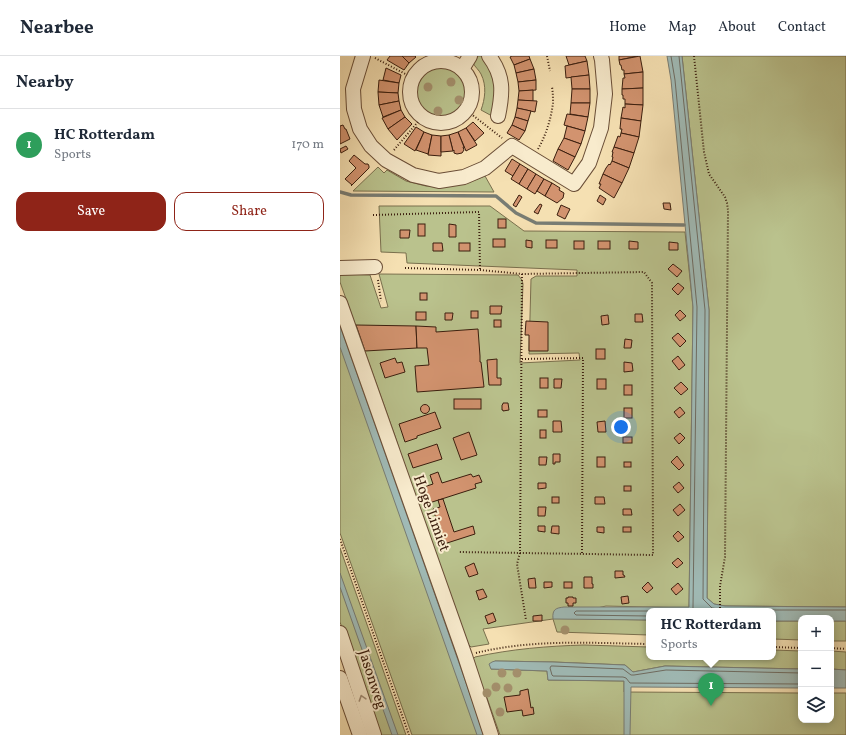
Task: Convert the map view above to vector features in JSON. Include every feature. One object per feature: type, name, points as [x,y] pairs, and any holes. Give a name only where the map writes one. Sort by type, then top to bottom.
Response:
[{"type":"street","points":[[363,56],[353,89],[354,109],[360,129],[372,146],[386,160],[413,175],[439,181],[464,177],[485,168],[512,146],[574,184],[589,163],[601,128],[605,94],[602,60],[600,56]]},
{"type":"street","points":[[462,69],[470,56]]},
{"type":"street","points":[[489,56],[495,64],[501,80],[502,101],[498,116]]},
{"type":"street","points":[[441,61],[452,63],[462,69],[471,84],[472,93],[466,110],[459,117],[450,122],[431,122],[422,117],[416,111],[410,95],[410,86],[413,78],[420,69],[429,63],[441,61]]},
{"type":"street","points":[[340,268],[375,266]]},
{"type":"street","name":"Hoge Limiet","points":[[340,303],[492,735]]},
{"type":"street","name":"Jasonweg","points":[[340,633],[374,735]]},
{"type":"street","name":"Jasonweg","points":[[340,678],[360,735]]},
{"type":"path","points":[[370,56],[413,78]]},
{"type":"path","points":[[546,56],[550,71]]},
{"type":"path","points":[[694,56],[704,152],[709,174],[725,197],[728,210],[725,557],[720,582],[720,608]]},
{"type":"path","points":[[532,158],[543,140],[549,122],[553,103],[552,87]]},
{"type":"path","points":[[466,110],[512,146]]},
{"type":"path","points":[[386,160],[422,117]]},
{"type":"path","points":[[373,215],[479,212],[480,270]]},
{"type":"path","points":[[375,266],[382,301]]},
{"type":"path","points":[[405,268],[480,270],[522,274],[644,272],[652,283],[653,555],[458,552]]},
{"type":"path","points":[[522,274],[520,553],[516,564],[526,620]]},
{"type":"path","points":[[522,359],[583,358],[582,553]]},
{"type":"path","points":[[340,539],[409,735]]},
{"type":"path","points":[[465,656],[501,648],[562,642],[646,644]]},
{"type":"path","points":[[776,647],[798,648]]},
{"type":"path","points":[[834,648],[846,649]]},
{"type":"green space","points":[[478,56],[483,56],[489,63],[498,94],[492,116],[481,110],[484,101],[485,88],[481,74],[473,63]]},
{"type":"green space","points":[[682,56],[846,56],[846,607],[725,606],[714,604],[707,598],[709,310]]},
{"type":"green space","points":[[441,66],[455,70],[463,78],[467,92],[463,106],[455,114],[441,118],[427,114],[419,106],[415,92],[419,78],[427,70]]},
{"type":"green space","points":[[378,167],[384,173],[387,170],[406,181],[426,186],[448,186],[467,183],[485,176],[494,192],[353,191]]},
{"type":"green space","points":[[379,206],[490,206],[524,231],[685,232],[693,307],[689,608],[606,606],[553,618],[646,620],[646,635],[557,632],[553,619],[483,629],[489,644],[471,647],[468,644],[434,557],[395,436],[340,282],[340,275],[370,275],[381,308],[388,307],[379,274],[518,275],[523,284],[520,363],[580,360],[579,353],[529,354],[531,279],[536,276],[577,276],[577,270],[407,263],[406,253],[381,252]]},
{"type":"green space","points":[[340,335],[404,515],[487,735],[412,735],[340,533]]},
{"type":"green space","points":[[340,548],[406,735],[380,735],[340,622]]},
{"type":"green space","points":[[776,621],[798,621],[798,640],[776,639]]},
{"type":"green space","points":[[834,621],[846,621],[846,641],[834,641]]},
{"type":"green space","points":[[584,645],[646,647],[646,660],[776,660],[776,650],[798,651],[798,669],[665,666],[633,672],[625,665],[495,661],[491,669],[547,671],[548,680],[624,681],[624,692],[798,693],[798,723],[834,723],[834,693],[846,693],[846,735],[500,735],[487,698],[478,682],[471,661],[475,657],[516,650]]},
{"type":"green space","points":[[834,651],[846,652],[846,670],[834,669]]},
{"type":"water","points":[[667,56],[682,56],[709,310],[707,598],[714,604],[725,606],[846,607],[846,621],[834,621],[834,615],[798,615],[798,621],[776,621],[776,608],[646,608],[646,620],[553,619],[554,611],[564,607],[689,607],[693,307],[671,80]]},
{"type":"water","points":[[340,326],[484,735],[477,735],[340,347]]},
{"type":"water","points":[[340,573],[398,735],[392,735],[340,587]]},
{"type":"water","points":[[492,662],[553,662],[625,665],[633,672],[665,666],[798,669],[798,688],[631,687],[630,735],[624,735],[624,681],[548,680],[547,671],[491,669],[489,664]]},
{"type":"water","points":[[834,669],[846,670],[846,688],[834,688]]},
{"type":"building","points":[[390,56],[402,56],[409,63],[404,70],[387,60]]},
{"type":"building","points":[[402,56],[415,56],[416,57],[409,63]]},
{"type":"building","points":[[529,56],[530,59],[514,65],[510,57]]},
{"type":"building","points":[[566,56],[585,56],[587,61],[569,65]]},
{"type":"building","points":[[619,56],[638,56],[619,60]]},
{"type":"building","points":[[640,56],[643,72],[624,74],[624,70],[622,70],[619,60]]},
{"type":"building","points":[[530,59],[534,69],[516,73],[514,65]]},
{"type":"building","points":[[587,61],[589,75],[566,78],[565,66]]},
{"type":"building","points":[[386,68],[401,75],[399,83],[383,80]]},
{"type":"building","points":[[534,69],[536,80],[518,82],[516,73]]},
{"type":"building","points":[[643,72],[643,88],[622,89],[623,78],[625,78],[624,74]]},
{"type":"building","points":[[589,75],[590,89],[572,89],[571,77]]},
{"type":"building","points":[[379,80],[399,83],[398,93],[378,92]]},
{"type":"building","points":[[536,80],[536,90],[519,91],[518,82]]},
{"type":"building","points":[[643,88],[643,105],[625,104],[622,89]]},
{"type":"building","points":[[572,89],[590,89],[590,103],[571,103]]},
{"type":"building","points":[[533,90],[533,101],[518,100],[519,91]]},
{"type":"building","points":[[378,92],[398,93],[399,101],[379,105]]},
{"type":"building","points":[[518,100],[537,101],[535,112],[517,108]]},
{"type":"building","points":[[399,101],[401,110],[383,117],[379,105]]},
{"type":"building","points":[[571,103],[590,103],[588,117],[570,114]]},
{"type":"building","points":[[625,104],[643,105],[641,121],[621,118]]},
{"type":"building","points":[[517,108],[531,111],[528,121],[515,117]]},
{"type":"building","points":[[401,110],[405,117],[388,129],[382,118]]},
{"type":"building","points":[[567,114],[588,117],[585,131],[564,125]]},
{"type":"building","points":[[405,117],[412,124],[397,140],[388,129]]},
{"type":"building","points":[[515,117],[528,121],[525,131],[512,125]]},
{"type":"building","points":[[621,118],[641,121],[639,137],[621,133]]},
{"type":"building","points":[[473,122],[484,133],[475,141],[466,128]]},
{"type":"building","points":[[343,125],[350,139],[340,144],[340,126]]},
{"type":"building","points":[[512,125],[525,131],[519,140],[507,133]]},
{"type":"building","points":[[567,126],[585,131],[581,144],[564,138]]},
{"type":"building","points":[[416,127],[424,132],[415,151],[404,144]]},
{"type":"building","points":[[466,128],[477,145],[466,151],[458,132]]},
{"type":"building","points":[[424,132],[432,135],[428,154],[416,150]]},
{"type":"building","points":[[458,132],[464,150],[462,153],[457,154],[454,153],[454,150],[453,151],[449,135]]},
{"type":"building","points":[[621,133],[639,137],[634,153],[614,147],[618,136],[620,137]]},
{"type":"building","points":[[432,135],[441,136],[441,156],[428,155]]},
{"type":"building","points":[[449,135],[453,151],[441,152],[441,136]]},
{"type":"building","points":[[564,138],[581,144],[575,157],[558,149]]},
{"type":"building","points":[[346,146],[348,149],[341,153],[340,149]]},
{"type":"building","points":[[614,147],[634,153],[629,168],[612,161],[612,152]]},
{"type":"building","points":[[558,149],[575,157],[568,170],[553,161]]},
{"type":"building","points":[[354,155],[365,164],[368,164],[369,168],[352,185],[345,179],[356,168],[349,161]]},
{"type":"building","points":[[512,159],[520,164],[513,176],[505,171]]},
{"type":"building","points":[[612,161],[629,168],[622,183],[603,174]]},
{"type":"building","points":[[520,164],[528,169],[519,184],[511,179]]},
{"type":"building","points":[[528,169],[536,174],[527,189],[519,184]]},
{"type":"building","points":[[536,174],[544,179],[535,194],[527,189]]},
{"type":"building","points":[[603,174],[622,183],[614,198],[599,188]]},
{"type":"building","points":[[544,179],[552,183],[545,196],[537,191]]},
{"type":"building","points":[[552,183],[560,188],[559,190],[564,193],[563,198],[557,203],[545,196]]},
{"type":"building","points":[[519,195],[522,197],[516,207],[513,205]]},
{"type":"building","points":[[600,195],[606,199],[603,205],[597,201]]},
{"type":"building","points":[[663,203],[670,203],[671,210],[664,209]]},
{"type":"building","points":[[540,204],[542,205],[538,214],[534,212]]},
{"type":"building","points":[[561,205],[570,209],[565,219],[557,215]]},
{"type":"building","points":[[498,219],[506,219],[506,228],[498,228]]},
{"type":"building","points":[[418,224],[425,224],[425,236],[418,236]]},
{"type":"building","points":[[449,224],[456,225],[456,237],[449,237]]},
{"type":"building","points":[[400,230],[410,230],[409,238],[400,238]]},
{"type":"building","points":[[493,239],[505,239],[505,247],[493,247]]},
{"type":"building","points":[[526,240],[532,241],[532,248],[526,247]]},
{"type":"building","points":[[546,240],[557,240],[557,248],[546,248]]},
{"type":"building","points":[[574,241],[584,241],[584,249],[574,249]]},
{"type":"building","points":[[598,241],[610,241],[610,249],[598,249]]},
{"type":"building","points":[[629,241],[638,242],[638,249],[629,249]]},
{"type":"building","points":[[669,242],[678,243],[678,250],[669,250]]},
{"type":"building","points":[[433,243],[442,243],[443,251],[433,251]]},
{"type":"building","points":[[459,243],[470,243],[470,251],[459,251]]},
{"type":"building","points":[[673,264],[682,271],[677,277],[668,269]]},
{"type":"building","points":[[678,283],[684,288],[678,295],[672,289]]},
{"type":"building","points":[[420,293],[427,293],[427,300],[420,300]]},
{"type":"building","points":[[490,306],[502,306],[501,314],[490,314]]},
{"type":"building","points":[[680,310],[686,316],[680,321],[675,315]]},
{"type":"building","points":[[471,311],[478,311],[478,318],[471,318]]},
{"type":"building","points":[[416,312],[426,312],[426,320],[416,320]]},
{"type":"building","points":[[445,313],[453,313],[452,320],[445,320]]},
{"type":"building","points":[[635,314],[642,314],[643,322],[635,322]]},
{"type":"building","points":[[608,315],[609,324],[602,325],[601,316]]},
{"type":"building","points":[[494,320],[501,320],[501,327],[494,327]]},
{"type":"building","points":[[526,321],[548,322],[548,351],[529,351],[529,335],[525,335]]},
{"type":"building","points":[[356,325],[416,326],[417,348],[365,351]]},
{"type":"building","points":[[416,326],[436,327],[436,332],[478,329],[480,362],[484,387],[417,392],[415,366],[429,365],[427,348],[417,348]]},
{"type":"building","points":[[678,333],[686,341],[680,347],[672,338]]},
{"type":"building","points":[[625,339],[632,340],[631,348],[624,348]]},
{"type":"building","points":[[596,349],[605,349],[605,359],[596,359]]},
{"type":"building","points":[[678,356],[685,365],[679,370],[672,361]]},
{"type":"building","points":[[395,358],[397,363],[402,362],[405,372],[385,378],[380,363]]},
{"type":"building","points":[[497,359],[497,378],[501,378],[501,385],[489,385],[487,360]]},
{"type":"building","points":[[624,362],[632,363],[633,371],[624,372]]},
{"type":"building","points":[[540,378],[548,378],[548,388],[540,388]]},
{"type":"building","points":[[554,379],[562,379],[561,388],[554,388]]},
{"type":"building","points":[[597,379],[606,379],[606,389],[597,389]]},
{"type":"building","points":[[681,382],[688,389],[681,395],[674,388]]},
{"type":"building","points":[[624,385],[632,385],[632,395],[624,395]]},
{"type":"building","points":[[454,399],[481,399],[481,409],[454,409]]},
{"type":"building","points":[[503,403],[508,403],[509,410],[502,410]]},
{"type":"building","points":[[423,405],[427,405],[429,409],[427,413],[423,413],[421,411],[421,407]]},
{"type":"building","points":[[680,407],[685,413],[679,418],[674,412]]},
{"type":"building","points":[[624,408],[632,408],[632,418],[624,418]]},
{"type":"building","points":[[538,410],[547,410],[547,417],[538,417]]},
{"type":"building","points":[[435,412],[441,428],[417,436],[417,438],[405,442],[399,424]]},
{"type":"building","points":[[553,421],[561,421],[562,432],[553,432]]},
{"type":"building","points":[[605,421],[606,432],[598,432],[597,422]]},
{"type":"building","points":[[540,430],[546,430],[546,438],[540,438]]},
{"type":"building","points":[[469,432],[477,455],[461,460],[453,438]]},
{"type":"building","points":[[680,433],[685,438],[679,444],[674,438]]},
{"type":"building","points":[[623,437],[632,437],[632,443],[623,443]]},
{"type":"building","points":[[437,444],[442,459],[413,468],[408,454]]},
{"type":"building","points":[[553,454],[560,454],[560,462],[555,462],[555,464],[553,464]]},
{"type":"building","points":[[677,456],[684,465],[679,470],[671,462]]},
{"type":"building","points":[[539,457],[547,457],[546,465],[539,465]]},
{"type":"building","points":[[597,457],[605,457],[605,467],[597,467]]},
{"type":"building","points":[[624,462],[631,462],[631,467],[624,467]]},
{"type":"building","points":[[438,472],[442,483],[471,474],[473,477],[479,475],[482,482],[475,484],[476,488],[426,504],[421,488],[433,484],[430,475]]},
{"type":"building","points":[[679,482],[684,488],[678,493],[673,487]]},
{"type":"building","points":[[538,483],[546,483],[546,488],[538,489]]},
{"type":"building","points":[[624,486],[631,486],[631,491],[624,491]]},
{"type":"building","points":[[552,497],[559,497],[559,503],[552,503]]},
{"type":"building","points":[[595,497],[604,497],[605,504],[595,504]]},
{"type":"building","points":[[443,499],[454,532],[473,526],[475,534],[444,544],[433,509],[440,507],[438,500]]},
{"type":"building","points":[[680,504],[685,510],[678,516],[673,510]]},
{"type":"building","points":[[538,507],[546,507],[545,516],[538,516]]},
{"type":"building","points":[[623,509],[631,509],[632,515],[623,515]]},
{"type":"building","points":[[538,526],[545,526],[545,532],[538,531]]},
{"type":"building","points":[[552,526],[559,526],[559,534],[551,533]]},
{"type":"building","points":[[597,527],[604,527],[604,533],[597,532]]},
{"type":"building","points":[[623,527],[631,527],[631,532],[623,532]]},
{"type":"building","points":[[678,531],[684,537],[678,542],[673,536]]},
{"type":"building","points":[[678,558],[683,563],[677,568],[672,563]]},
{"type":"building","points":[[474,563],[478,574],[469,577],[465,567]]},
{"type":"building","points":[[615,571],[623,571],[623,575],[625,577],[615,578]]},
{"type":"building","points":[[584,577],[592,577],[593,588],[584,588]]},
{"type":"building","points":[[535,578],[536,588],[529,588],[528,579]]},
{"type":"building","points":[[544,582],[552,582],[552,587],[544,588]]},
{"type":"building","points":[[564,582],[572,582],[572,588],[564,588]]},
{"type":"building","points":[[648,582],[653,588],[647,593],[642,588]]},
{"type":"building","points":[[678,583],[683,589],[676,595],[671,589]]},
{"type":"building","points":[[483,589],[487,597],[479,600],[476,591]]},
{"type":"building","points":[[628,596],[629,603],[622,604],[621,597]]},
{"type":"building","points":[[566,598],[576,598],[576,603],[573,603],[573,606],[568,606],[568,603],[566,603]]},
{"type":"building","points":[[493,613],[496,621],[488,624],[485,616]]},
{"type":"building","points":[[542,615],[542,621],[533,621],[533,616]]},
{"type":"building","points":[[528,689],[531,708],[533,707],[534,714],[523,716],[522,710],[507,712],[504,697],[520,695],[520,691]]},
{"type":"waterway","points":[[340,192],[351,195],[496,196],[516,213],[536,223],[684,225]]},
{"type":"place","name":"HC Rotterdam","points":[[711,706]]}]
